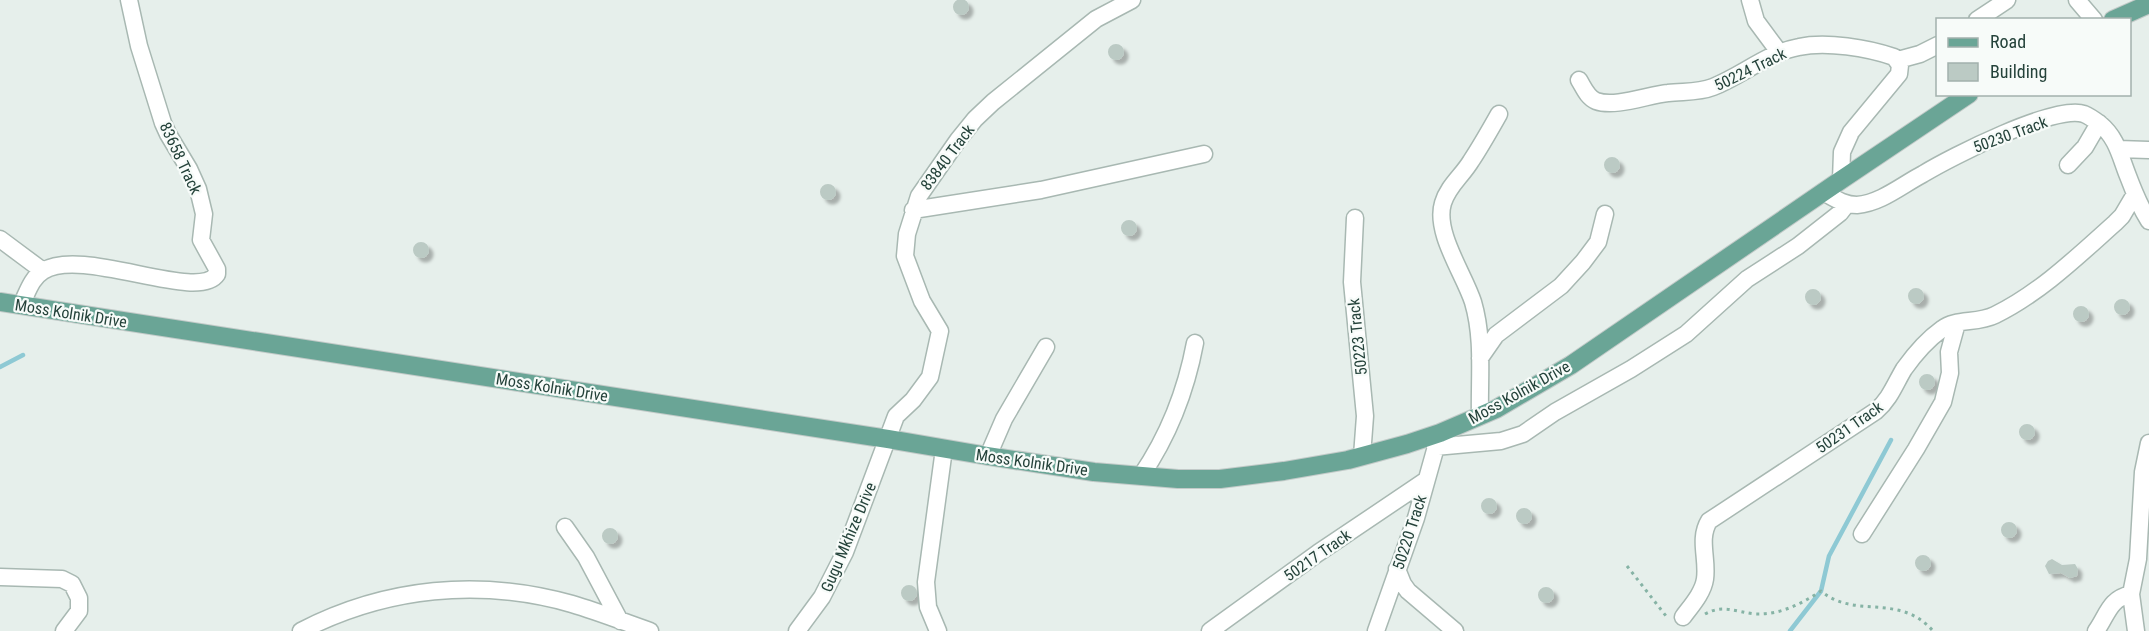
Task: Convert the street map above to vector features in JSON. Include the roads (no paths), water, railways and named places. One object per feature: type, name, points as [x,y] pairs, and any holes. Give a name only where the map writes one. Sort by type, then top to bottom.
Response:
[{"type":"main road","points":[[2118,18],[2148,6]]},
{"type":"main road","name":"Moss Kolnik Drive","points":[[0,302],[1094,472],[1178,479],[1220,479],[1316,466],[1438,440],[1571,365],[1966,96]]},
{"type":"street","name":"83658 Track","points":[[43,271],[58,266],[89,266],[190,284],[209,282],[217,274],[217,269],[201,240],[204,214],[202,203],[189,169],[164,123],[139,46],[129,0]]},
{"type":"street","name":"83840 Track","points":[[888,439],[896,416],[930,377],[940,331],[922,301],[905,255],[913,210],[926,184],[975,119],[1012,86],[1096,19],[1131,0]]},
{"type":"street","points":[[1750,0],[1759,26],[1779,52]]},
{"type":"street","points":[[1980,18],[2007,0]]},
{"type":"street","name":"50224 Track","points":[[1579,80],[1590,98],[1611,103],[1709,88],[1725,82],[1779,52],[1802,46],[1830,46],[1878,52],[1898,60]]},
{"type":"street","points":[[1840,180],[1842,152],[1847,139],[1860,120],[1896,79],[1900,70],[1898,60],[1920,54],[1936,46]]},
{"type":"street","points":[[1480,416],[1478,322],[1472,299],[1443,228],[1441,213],[1443,201],[1449,190],[1470,164],[1499,114]]},
{"type":"street","name":"50230 Track","points":[[1847,204],[1865,204],[1879,200],[1967,149],[2041,120],[2085,114],[2098,123]]},
{"type":"street","points":[[2068,165],[2089,142],[2098,123],[2105,129],[2118,149],[2135,194],[2149,221]]},
{"type":"street","points":[[2118,149],[2149,150]]},
{"type":"street","points":[[913,210],[1041,190],[1204,154]]},
{"type":"street","points":[[1438,440],[1510,440],[1686,334],[1747,279],[1798,246],[1840,213],[1847,204],[1823,192]]},
{"type":"street","name":"50231 Track","points":[[1683,617],[1705,580],[1703,539],[1709,521],[1876,411],[1886,402],[1916,354],[1939,331],[1952,323],[1986,319],[2030,294],[2074,260],[2115,223],[2135,194]]},
{"type":"street","points":[[1480,358],[1496,335],[1561,286],[1583,262],[1598,242],[1605,214]]},
{"type":"street","name":"50223 Track","points":[[1355,218],[1352,282],[1365,416],[1362,456]]},
{"type":"street","points":[[0,239],[43,271],[36,276],[21,305]]},
{"type":"street","points":[[1862,534],[1943,402],[1950,373],[1949,352],[1957,323]]},
{"type":"street","points":[[1141,476],[1155,455],[1182,398],[1195,343]]},
{"type":"street","points":[[988,456],[1004,419],[1046,347]]},
{"type":"street","name":"Gugu Mkhize Drive","points":[[797,631],[822,597],[845,552],[888,439]]},
{"type":"street","name":"50220 Track","points":[[1376,631],[1416,518],[1438,440]]},
{"type":"street","points":[[2136,631],[2143,472],[2149,443]]},
{"type":"street","points":[[938,631],[927,607],[926,582],[944,449]]},
{"type":"street","name":"50217 Track","points":[[1210,631],[1318,553],[1425,482]]},
{"type":"street","points":[[565,527],[586,557],[620,621]]},
{"type":"street","points":[[1397,569],[1402,584],[1408,591],[1455,631]]},
{"type":"street","points":[[0,577],[62,579],[72,584],[79,598],[79,611],[64,631]]},
{"type":"street","points":[[301,631],[356,607],[408,593],[475,588],[508,591],[572,604],[650,631]]},
{"type":"street","points":[[2096,631],[2114,601],[2138,588]]},
{"type":"waterway","points":[[0,367],[23,355]]},
{"type":"waterway","points":[[1790,631],[1821,591],[1829,556],[1891,440]]}]
